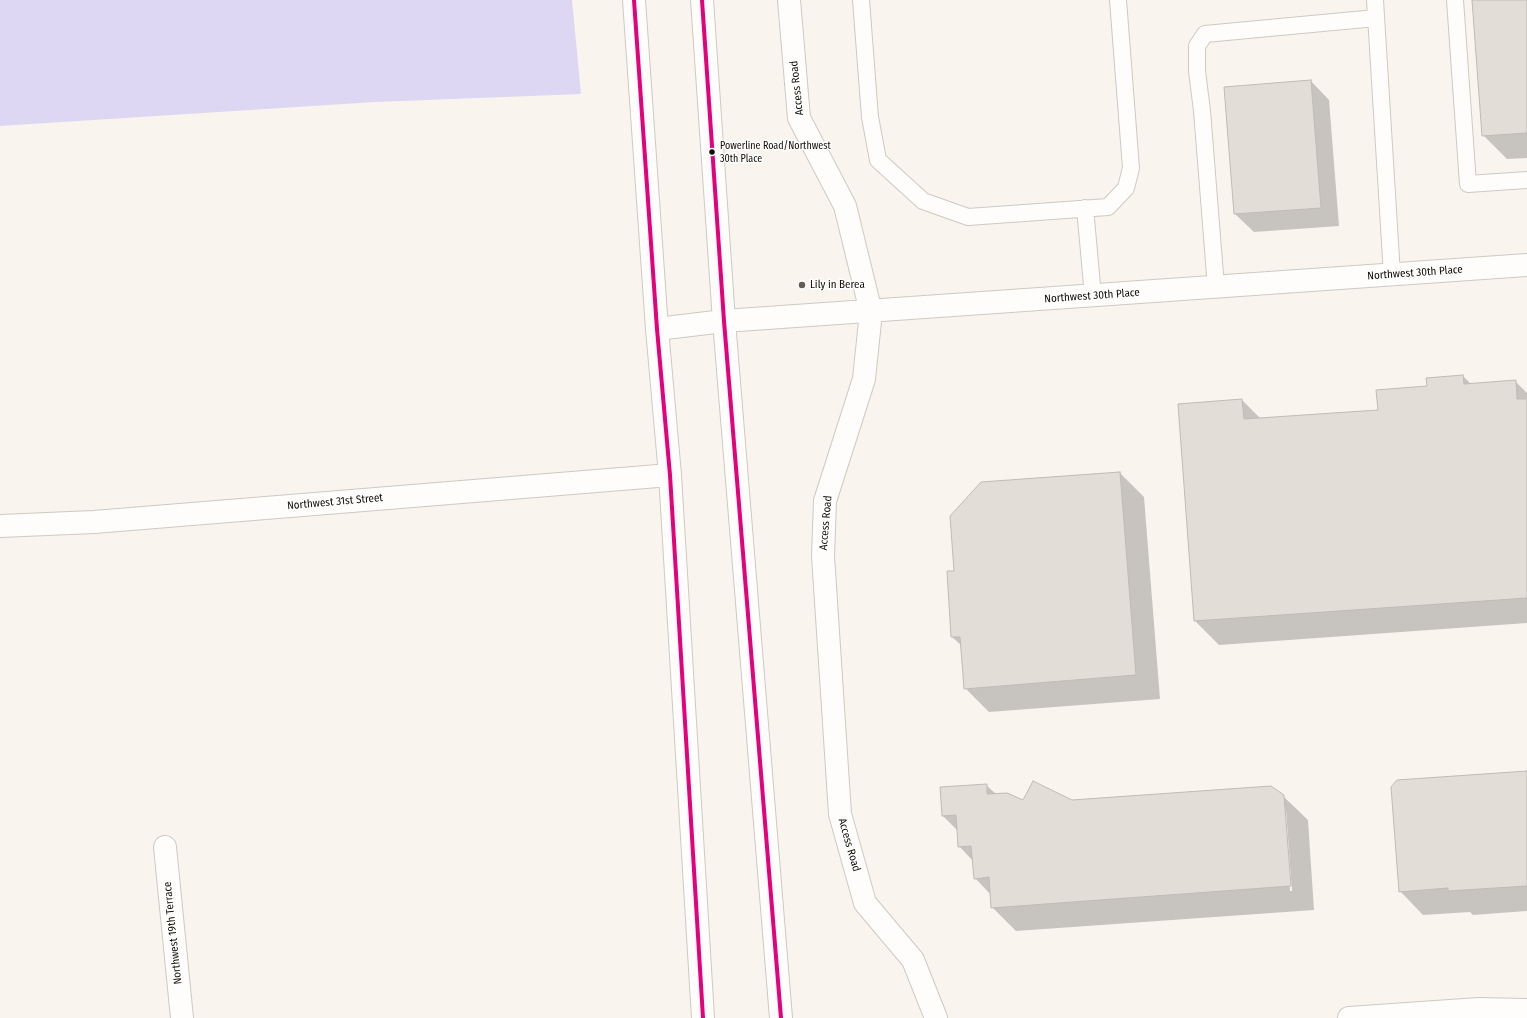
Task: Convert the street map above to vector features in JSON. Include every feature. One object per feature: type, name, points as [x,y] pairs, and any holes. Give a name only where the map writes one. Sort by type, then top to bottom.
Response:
[{"type":"street","points":[[634,0],[657,329],[670,475],[703,1018]]},
{"type":"street","points":[[702,0],[724,321],[781,1018]]},
{"type":"street","name":"Access Road","points":[[789,0],[799,118],[845,206],[871,312],[864,379],[825,501],[822,556],[840,814],[865,903],[912,960],[936,1018]]},
{"type":"street","name":"Northwest 30th Place","points":[[657,329],[724,321],[1216,288],[1527,265]]},
{"type":"street","name":"Northwest 31st Street","points":[[0,526],[94,522],[670,475]]},
{"type":"street","name":"Northwest 19th Terrace","points":[[165,847],[182,1018]]},
{"type":"street","points":[[1349,1018],[1479,1009],[1527,1010]]},
{"type":"lane","points":[[861,0],[870,117],[878,160],[923,201],[968,217],[1108,207],[1126,188],[1131,168],[1118,0]]},
{"type":"lane","points":[[1375,0],[1392,275]]},
{"type":"lane","points":[[1455,0],[1468,184],[1527,180]]},
{"type":"lane","points":[[1216,288],[1202,110],[1197,71],[1197,46],[1205,34],[1376,18]]},
{"type":"lane","points":[[1085,208],[1093,296]]},
{"type":"shaded area","points":[[0,0],[572,0],[581,94],[375,102],[0,126]]},
{"type":"building","points":[[1472,0],[1527,0],[1527,133],[1482,136]]},
{"type":"building","points":[[1311,80],[1321,208],[1234,214],[1224,87]]},
{"type":"building","points":[[1463,375],[1464,384],[1516,380],[1517,399],[1527,399],[1527,598],[1194,621],[1178,404],[1242,399],[1244,419],[1378,410],[1376,390],[1427,386],[1426,378]]},
{"type":"building","points":[[1120,472],[1136,675],[964,689],[960,637],[951,637],[947,571],[954,571],[950,516],[981,482]]},
{"type":"building","points":[[1527,771],[1527,886],[1448,891],[1448,888],[1399,892],[1391,787],[1397,780]]},
{"type":"building","points":[[1033,781],[1072,800],[1271,786],[1284,795],[1291,886],[991,908],[989,877],[974,879],[971,846],[958,847],[956,815],[942,816],[940,787],[987,784],[987,794],[1007,793],[1023,800]]},
{"type":"transit line","points":[[634,0],[657,329],[670,475],[703,1018]]},
{"type":"transit line","points":[[702,0],[724,321],[781,1018]]},
{"type":"place","name":"Powerline Road/Northwest 30th Place","points":[[712,152]]},
{"type":"place","name":"Lily in Berea","points":[[802,285]]}]
